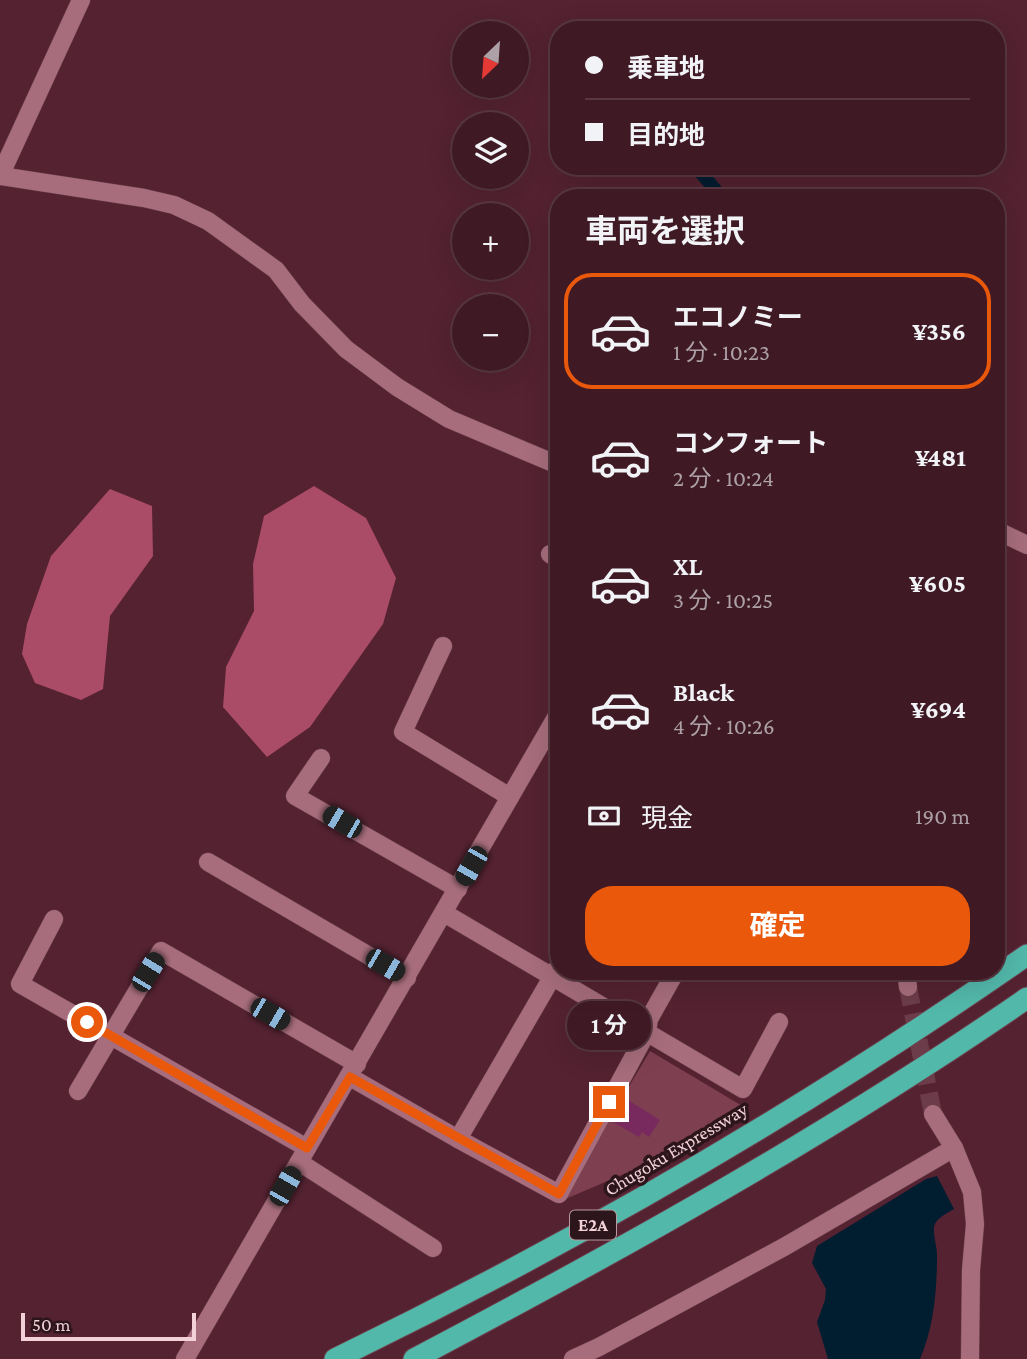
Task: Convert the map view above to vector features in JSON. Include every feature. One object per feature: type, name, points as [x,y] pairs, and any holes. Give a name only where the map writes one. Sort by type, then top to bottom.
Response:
[{"type":"highway","name":"Chugoku Expressway","points":[[1005,969],[1027,955]]},
{"type":"highway","name":"Chugoku Expressway","points":[[335,1359],[541,1254],[693,1167],[843,1076],[989,980]]},
{"type":"highway","name":"E2A","points":[[414,1359],[556,1284],[708,1197],[864,1103],[1027,998]]},
{"type":"street","points":[[81,0],[0,176],[174,205],[208,221],[276,270],[302,304],[346,349],[397,387],[449,419],[550,462]]},
{"type":"street","points":[[1005,534],[1027,545]]},
{"type":"street","points":[[443,646],[402,732],[510,797]]},
{"type":"street","points":[[185,1359],[550,728]]},
{"type":"street","points":[[321,758],[296,796],[458,889]]},
{"type":"street","points":[[208,862],[407,978]]},
{"type":"street","points":[[443,913],[550,969]]},
{"type":"street","points":[[54,919],[20,984],[110,1035],[303,1155],[433,1248]]},
{"type":"street","points":[[78,1091],[161,951],[353,1070],[458,1139],[559,1194],[647,1032],[649,1019],[671,980]]},
{"type":"street","points":[[458,1139],[550,980]]},
{"type":"street","points":[[567,980],[647,1032],[743,1089],[779,1023]]},
{"type":"street","points":[[933,1114],[954,1148],[972,1192],[975,1224],[971,1270],[970,1359]]},
{"type":"street","points":[[573,1359],[784,1247],[954,1148]]},
{"type":"shaded area","points":[[314,486],[366,518],[396,578],[383,624],[310,727],[267,757],[223,707],[226,667],[254,611],[253,564],[264,516]]},
{"type":"shaded area","points":[[110,489],[152,506],[153,556],[110,616],[103,689],[81,700],[35,683],[22,654],[27,624],[51,556]]},
{"type":"shaded area","points":[[650,1051],[744,1107],[710,1133],[668,1155],[561,1201]]},
{"type":"water","points":[[694,175],[712,175],[723,189],[706,189]]},
{"type":"water","points":[[937,1176],[954,1209],[939,1219],[934,1227],[937,1255],[935,1294],[929,1334],[920,1359],[828,1359],[817,1322],[826,1289],[812,1263],[817,1246],[926,1179]]},
{"type":"building","points":[[626,1099],[660,1120],[649,1137],[642,1132],[639,1137],[613,1122]]},
{"type":"tunnel","points":[[908,987],[933,1114]]},
{"type":"route","points":[[87,1022],[307,1148],[350,1077],[559,1194],[609,1102]]}]
